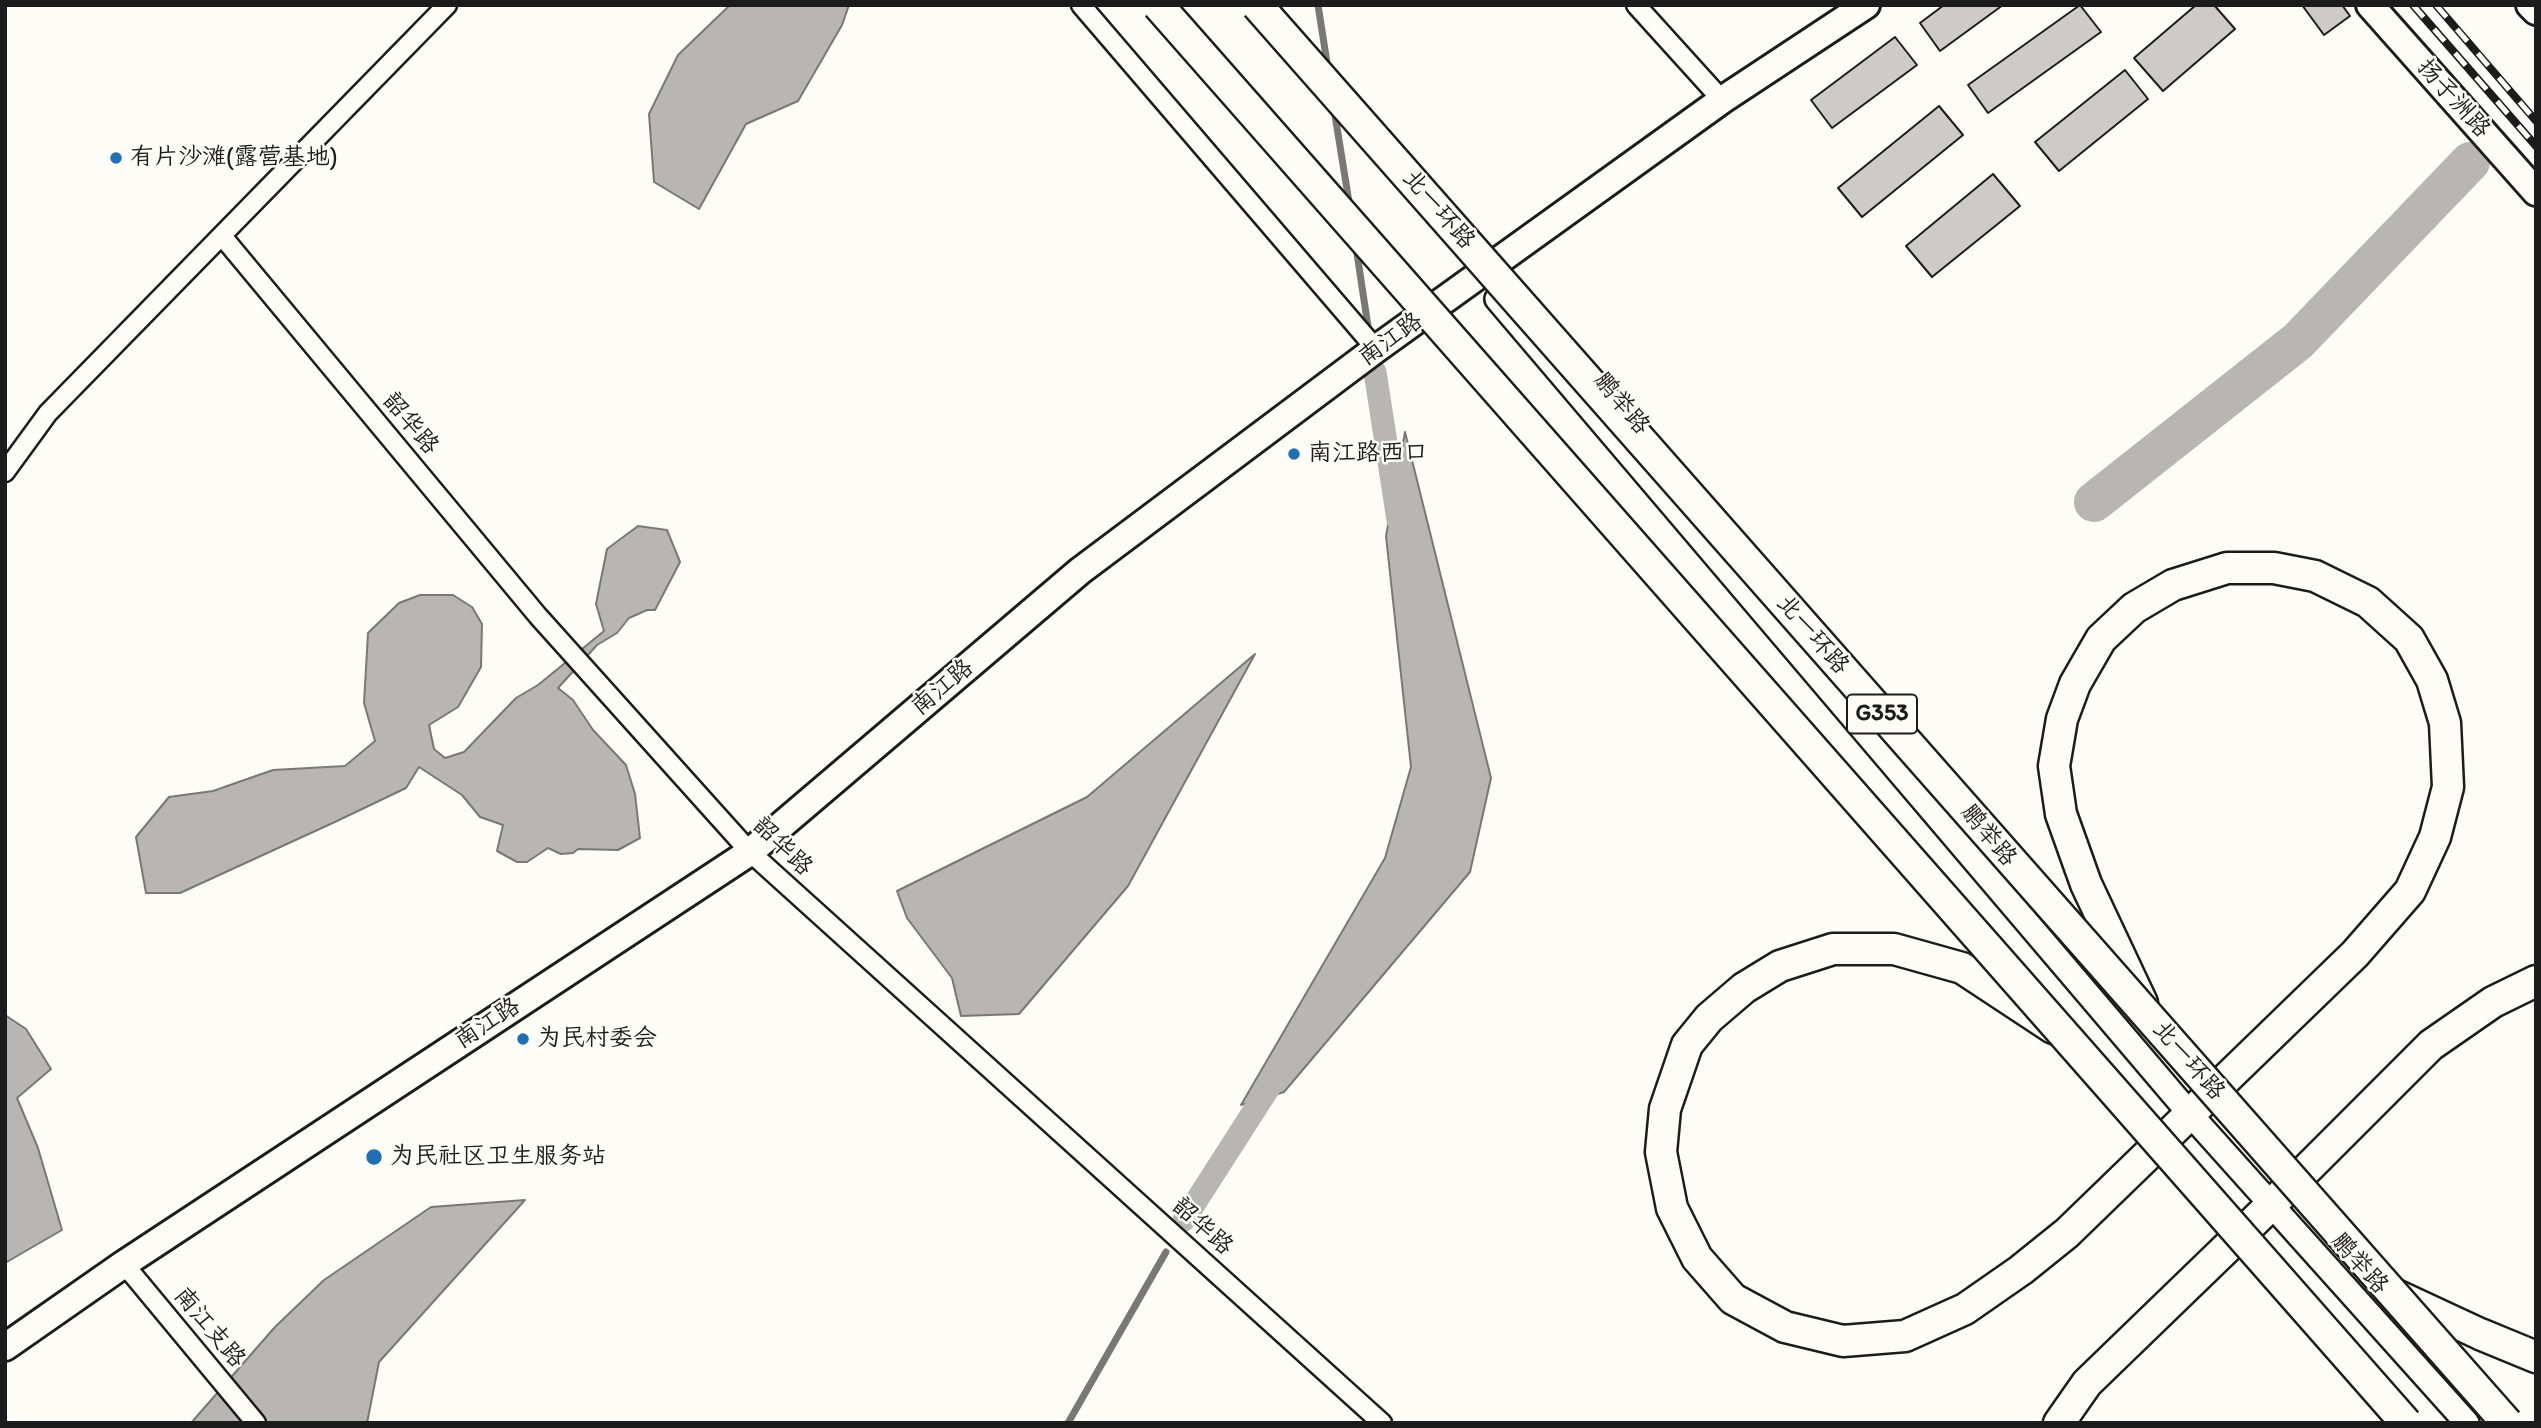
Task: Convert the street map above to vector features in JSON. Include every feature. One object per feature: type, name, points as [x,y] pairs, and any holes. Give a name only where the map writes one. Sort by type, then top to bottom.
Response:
[{"type":"highway","points":[[1158,5],[2406,1423]]},
{"type":"highway","name":"北一环路","points":[[1257,5],[2507,1423]]},
{"type":"highway","points":[[2064,1035],[1962,968],[1894,949],[1833,949],[1780,966],[1744,988],[1709,1018],[1687,1045],[1665,1109],[1661,1152],[1672,1208],[1697,1258],[1733,1299],[1785,1327],[1843,1341],[1905,1336],[1965,1309],[2021,1270],[2067,1233],[2356,954],[2410,891],[2435,838],[2448,787],[2445,723],[2432,680],[2409,639],[2368,602],[2315,576],[2274,568],[2227,568],[2173,585],[2134,608],[2101,639],[2075,684],[2062,719],[2054,766],[2061,814],[2086,884],[2148,1016]]},
{"type":"highway","points":[[2059,1423],[2087,1383],[2272,1205],[2431,1045],[2493,1002],[2536,981]]},
{"type":"highway","points":[[2394,1294],[2480,1335],[2536,1357]]},
{"type":"highway","points":[[2339,1348],[2385,1423]]},
{"type":"main road","name":"南江路","points":[[5,1347],[124,1264],[750,852],[1080,571],[1377,349],[1722,100],[1866,5]]},
{"type":"main road","name":"扬子洲路","points":[[2370,5],[2536,192]]},
{"type":"main road","points":[[2530,5],[2536,12]]},
{"type":"street","points":[[5,472],[48,412],[447,5]]},
{"type":"street","points":[[1081,5],[1377,349]]},
{"type":"street","points":[[1636,5],[1722,100]]},
{"type":"street","name":"韶华路","points":[[222,236],[538,617],[750,852],[1382,1423]]},
{"type":"street","name":"鹏举路","points":[[1478,276],[2190,1114],[2467,1423]]},
{"type":"street","name":"南江支路","points":[[124,1264],[256,1423]]},
{"type":"shaded area","points":[[730,5],[849,5],[842,25],[798,101],[746,124],[699,209],[654,182],[649,114],[678,55]]},
{"type":"shaded area","points":[[1405,432],[1491,778],[1470,872],[1284,1092],[1241,1105],[1385,858],[1411,767],[1386,536]]},
{"type":"shaded area","points":[[638,526],[667,530],[680,562],[655,610],[647,610],[629,618],[617,633],[597,645],[558,688],[573,700],[593,730],[626,765],[635,794],[640,838],[618,850],[578,849],[573,853],[561,854],[548,848],[527,862],[517,862],[497,851],[503,825],[480,817],[462,795],[419,767],[406,788],[337,821],[180,893],[146,893],[136,837],[169,797],[213,791],[273,770],[345,766],[375,741],[364,703],[368,633],[399,603],[420,595],[453,595],[472,607],[482,624],[481,667],[458,707],[429,725],[434,749],[445,758],[464,752],[516,698],[538,685],[604,631],[596,604],[607,549]]},
{"type":"shaded area","points":[[1255,654],[1128,886],[1019,1014],[961,1016],[952,978],[907,918],[897,891],[1087,797]]},
{"type":"shaded area","points":[[5,1015],[26,1029],[51,1069],[17,1098],[38,1148],[62,1230],[5,1263]]},
{"type":"shaded area","points":[[525,1200],[379,1362],[367,1423],[191,1423],[275,1327],[324,1280],[431,1207]]},
{"type":"building","points":[[1944,5],[2003,5],[1940,51],[1920,23]]},
{"type":"building","points":[[2080,5],[2101,32],[1988,113],[1968,85]]},
{"type":"building","points":[[2196,5],[2214,5],[2235,29],[2163,91],[2134,58]]},
{"type":"building","points":[[2302,5],[2342,5],[2350,16],[2324,35]]},
{"type":"building","points":[[1895,37],[1917,65],[1832,128],[1811,100]]},
{"type":"building","points":[[2125,70],[2148,99],[2059,171],[2035,142]]},
{"type":"building","points":[[1939,106],[1963,135],[1862,217],[1838,188]]},
{"type":"building","points":[[1993,174],[2020,206],[1932,277],[1906,246]]},
{"type":"waterway","points":[[1318,5],[1328,69]]},
{"type":"waterway","points":[[1334,109],[1350,208]]},
{"type":"waterway","points":[[2094,502],[2298,341],[2470,162]]},
{"type":"waterway","points":[[1356,247],[1369,333]]},
{"type":"waterway","points":[[1375,372],[1398,520]]},
{"type":"waterway","points":[[1184,1220],[1277,1075]]},
{"type":"waterway","points":[[1068,1423],[1166,1252]]},
{"type":"railway","points":[[2413,5],[2536,146]]},
{"type":"railway","points":[[2436,5],[2536,121]]},
{"type":"place","name":"有片沙滩(露营基地)","points":[[116,158]]},
{"type":"place","name":"南江路西口","points":[[1294,454]]},
{"type":"place","name":"为民村委会","points":[[523,1039]]},
{"type":"place","name":"为民社区卫生服务站","points":[[374,1157]]}]
